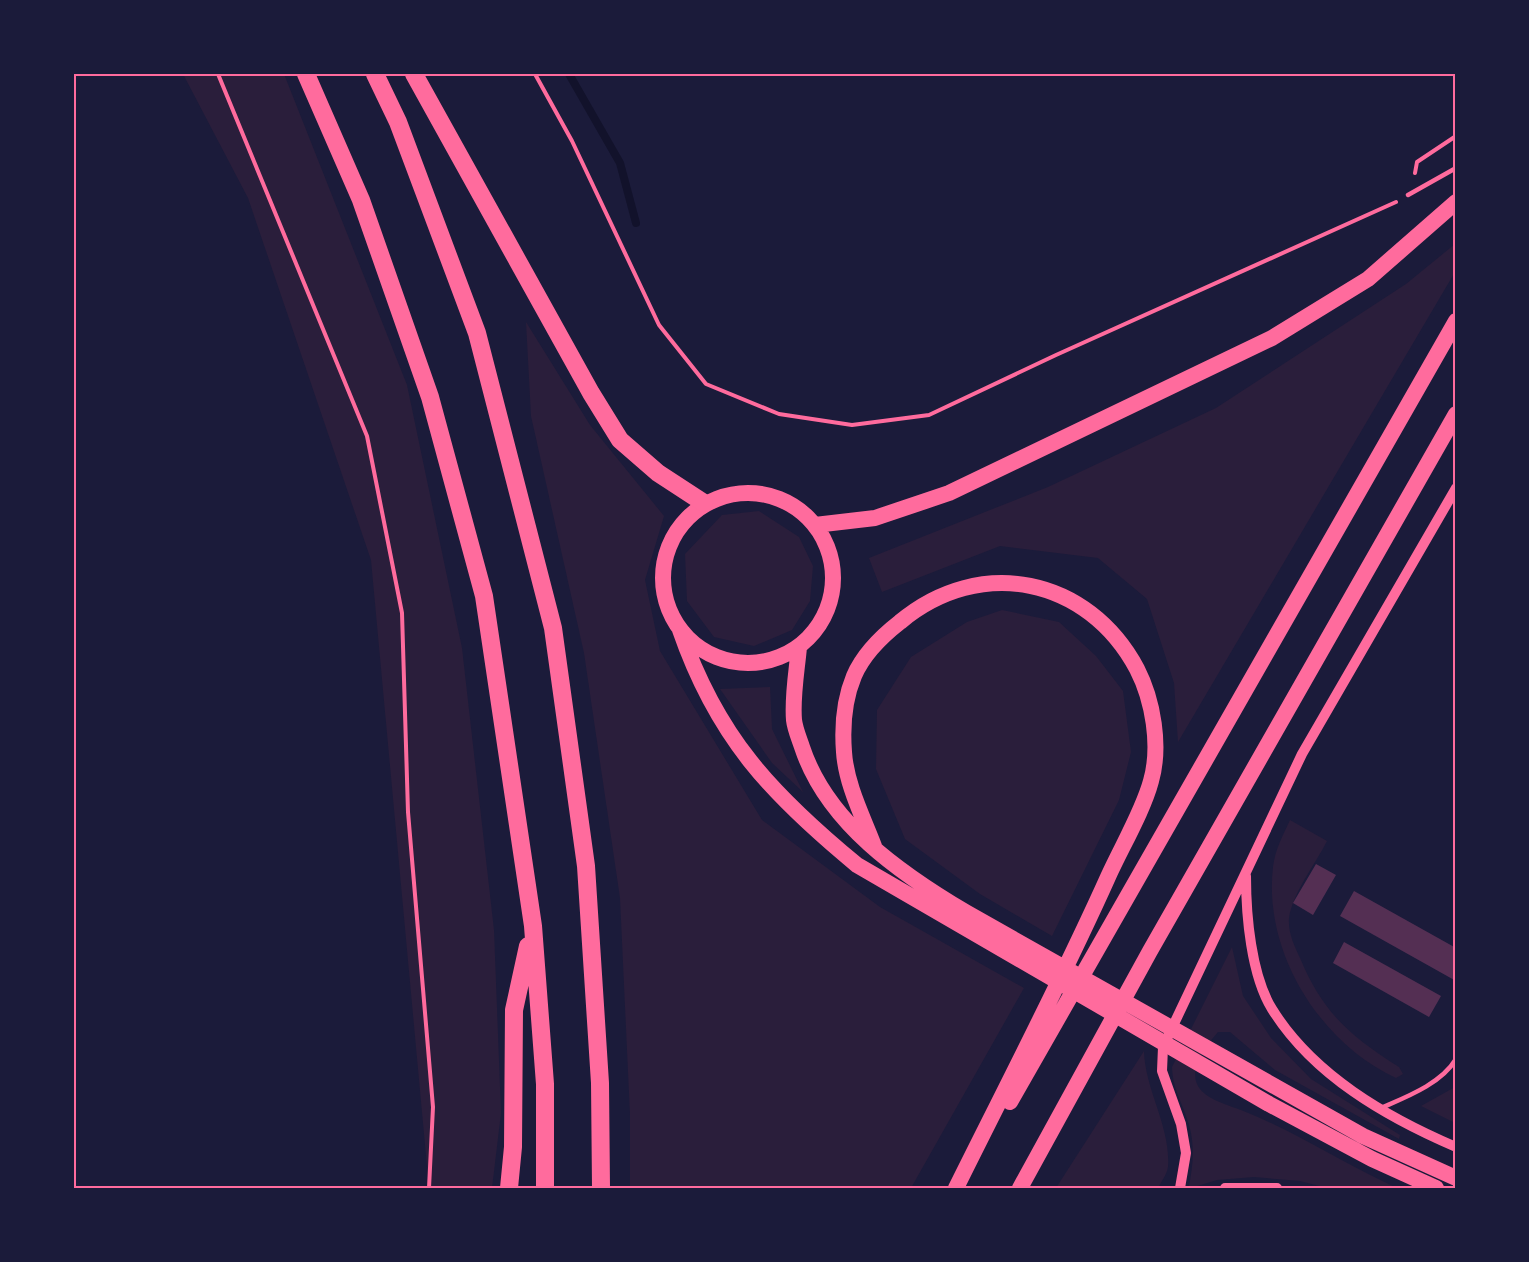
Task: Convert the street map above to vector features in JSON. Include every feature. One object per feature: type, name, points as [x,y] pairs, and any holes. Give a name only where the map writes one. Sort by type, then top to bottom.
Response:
[{"type":"highway","points":[[306,74],[361,200],[430,397],[484,596],[533,926],[545,1084],[545,1188]]},
{"type":"highway","points":[[375,74],[398,122],[477,333],[553,628],[586,866],[600,1083],[601,1188]]},
{"type":"highway","points":[[414,74],[591,393],[620,440],[658,473],[704,503]]},
{"type":"highway","points":[[815,525],[875,519],[949,492],[1272,338],[1368,279],[1455,202]]},
{"type":"highway","points":[[960,1188],[1455,321]]},
{"type":"highway","points":[[1020,1188],[1156,941],[1455,414]]},
{"type":"highway","points":[[680,630],[696,646],[715,657],[736,663],[758,663],[780,657],[799,646],[818,627],[830,603],[833,576],[828,549],[815,525],[798,508],[776,496],[744,492],[727,494],[704,503],[682,522],[667,547],[662,576],[666,604],[680,630],[693,669],[724,727],[763,780],[820,834],[857,865],[963,919],[1272,1096],[1372,1159],[1436,1188]]},
{"type":"highway","points":[[874,846],[855,795],[844,754],[844,712],[854,675],[887,632],[918,607],[944,594],[1004,582],[1036,585],[1075,601],[1106,625],[1126,648],[1147,689],[1155,727],[1151,780],[1092,912],[956,1188]]},
{"type":"highway","points":[[799,646],[794,721],[810,770],[846,822],[963,919]]},
{"type":"highway","points":[[509,1188],[513,1147],[514,1010],[533,926]]},
{"type":"highway","points":[[1272,1096],[1455,1178]]},
{"type":"street","points":[[1180,1188],[1186,1154],[1181,1124],[1162,1071],[1163,1047],[1302,754],[1455,488]]},
{"type":"street","points":[[1246,872],[1246,907],[1252,954],[1271,1008],[1307,1053],[1379,1109],[1455,1147]]},
{"type":"street","points":[[1225,1188],[1276,1188]]},
{"type":"lane","points":[[1408,195],[1455,168]]},
{"type":"lane","points":[[1379,1109],[1422,1089],[1452,1065],[1455,1059]]},
{"type":"path","points":[[218,74],[367,436],[402,613],[408,812],[433,1107],[429,1188]]},
{"type":"path","points":[[535,74],[572,141],[659,326],[706,384],[779,414],[852,425],[929,415],[1056,355],[1388,208],[1408,195],[1417,162],[1455,136]]},
{"type":"shaded area","points":[[183,74],[284,74],[407,385],[462,648],[494,930],[501,1113],[492,1188],[429,1188],[371,560],[248,198]]},
{"type":"shaded area","points":[[1455,244],[1455,272],[1178,742],[1174,683],[1147,599],[1098,558],[1000,546],[882,592],[869,558],[1048,487],[1216,408],[1406,284]]},
{"type":"shaded area","points":[[526,322],[590,425],[664,516],[645,580],[660,651],[762,820],[880,907],[1024,988],[911,1188],[630,1188],[630,1115],[620,898],[584,653],[531,416]]},
{"type":"shaded area","points":[[759,511],[799,537],[813,566],[810,601],[792,630],[754,646],[714,637],[687,601],[685,554],[722,515]]},
{"type":"shaded area","points":[[1002,610],[1059,622],[1096,656],[1123,691],[1131,752],[1119,800],[1052,936],[980,894],[905,839],[876,769],[877,710],[911,657],[967,622]]},
{"type":"shaded area","points":[[770,687],[772,729],[803,792],[772,763],[720,689]]},
{"type":"shaded area","points":[[1290,820],[1327,841],[1291,908],[1289,923],[1294,944],[1318,994],[1352,1033],[1399,1067],[1403,1074],[1396,1078],[1368,1062],[1343,1042],[1321,1018],[1302,991],[1287,962],[1277,931],[1272,899],[1274,861]]},
{"type":"shaded area","points":[[1232,947],[1243,996],[1271,1038],[1311,1079],[1400,1135],[1399,1139],[1275,1070],[1230,1032],[1218,1032],[1199,1059],[1195,1074],[1200,1089],[1213,1099],[1261,1118],[1397,1188],[1327,1188],[1300,1181],[1254,1177],[1217,1180],[1191,1188],[1189,1186],[1193,1148],[1191,1133],[1174,1083],[1172,1067]]},
{"type":"shaded area","points":[[1144,1051],[1145,1066],[1166,1137],[1168,1152],[1168,1167],[1158,1188],[1056,1188]]},
{"type":"shaded area","points":[[1455,1087],[1455,1123],[1421,1106]]},
{"type":"building","points":[[1316,864],[1336,875],[1313,915],[1293,903]]},
{"type":"building","points":[[1354,891],[1456,948],[1456,981],[1340,916]]},
{"type":"building","points":[[1344,942],[1441,996],[1429,1017],[1333,963]]},
{"type":"waterway","points":[[569,74],[620,163],[636,223]]}]
